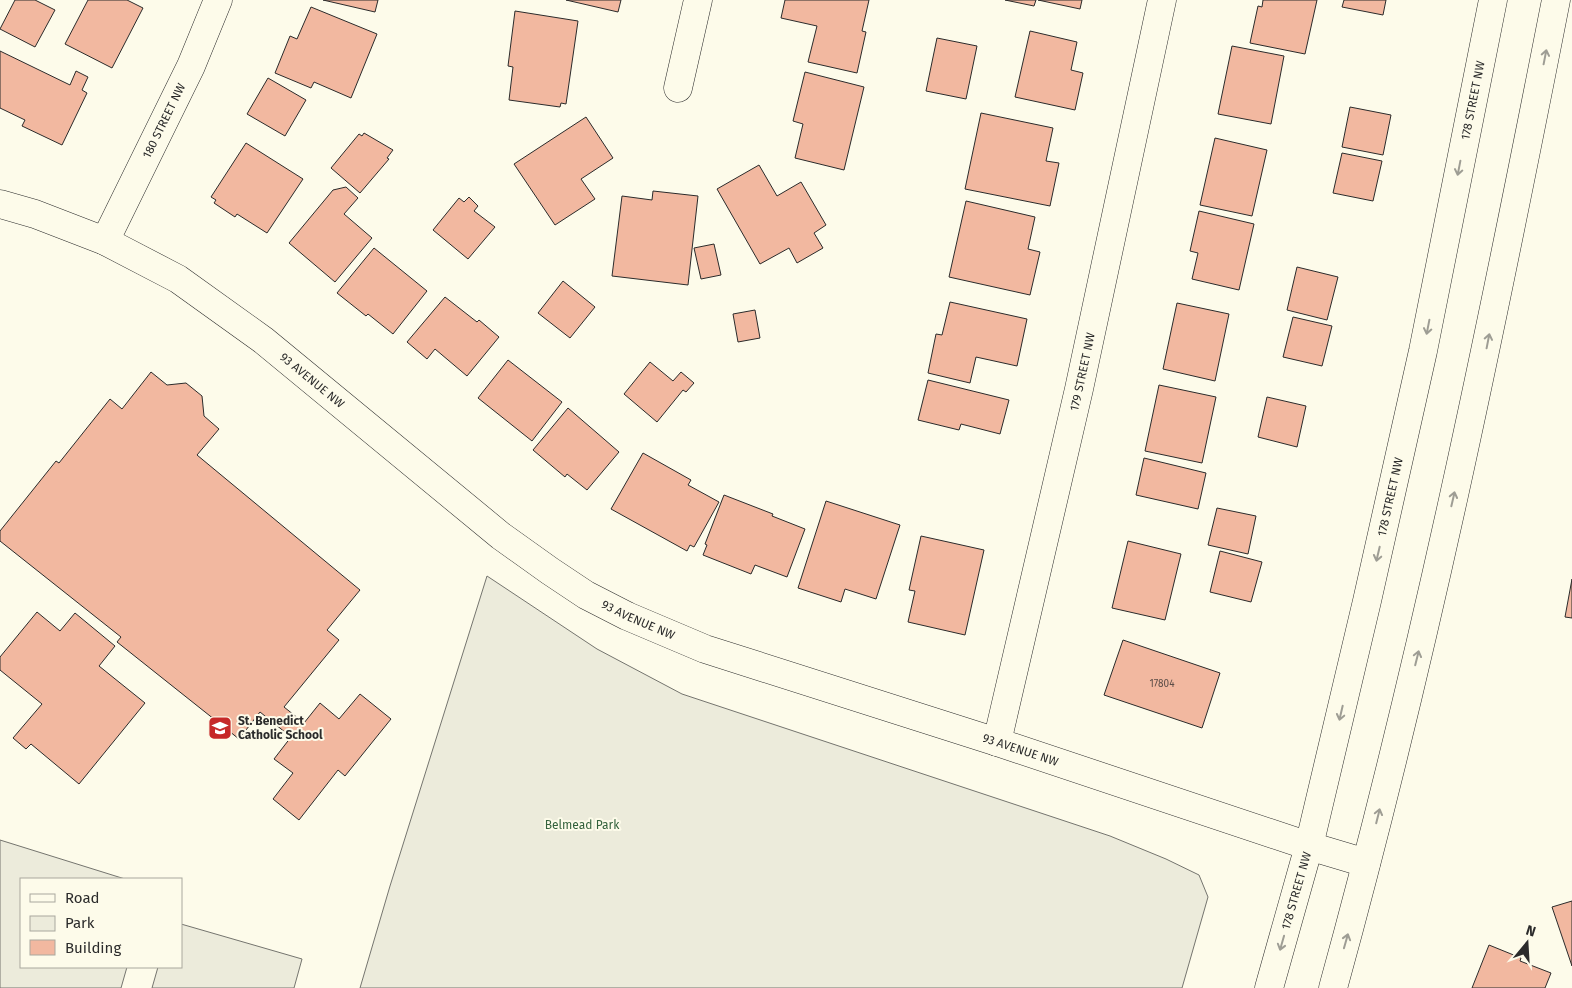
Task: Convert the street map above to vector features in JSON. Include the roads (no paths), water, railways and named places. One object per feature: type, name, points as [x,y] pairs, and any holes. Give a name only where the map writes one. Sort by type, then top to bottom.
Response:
[{"type":"street","name":"180 STREET NW","points":[[105,241],[191,66],[218,0]]},
{"type":"street","points":[[678,88],[698,0]]},
{"type":"street","name":"179 STREET NW","points":[[997,742],[1079,389],[1162,0]]},
{"type":"street","name":"178 STREET NW","points":[[1269,988],[1309,846],[1368,601],[1423,351],[1492,0]]},
{"type":"street","points":[[1333,988],[1427,616],[1483,365],[1556,0]]},
{"type":"street","name":"93 AVENUE NW","points":[[0,204],[35,214],[105,241],[178,278],[271,346],[501,536],[586,595],[627,616],[705,650],[997,742],[1309,846],[1366,863]]},
{"type":"place","name":"St. Benedict Catholic School","points":[[220,728]]},
{"type":"park label","name":"Belmead Park","points":[[582,825]]}]
